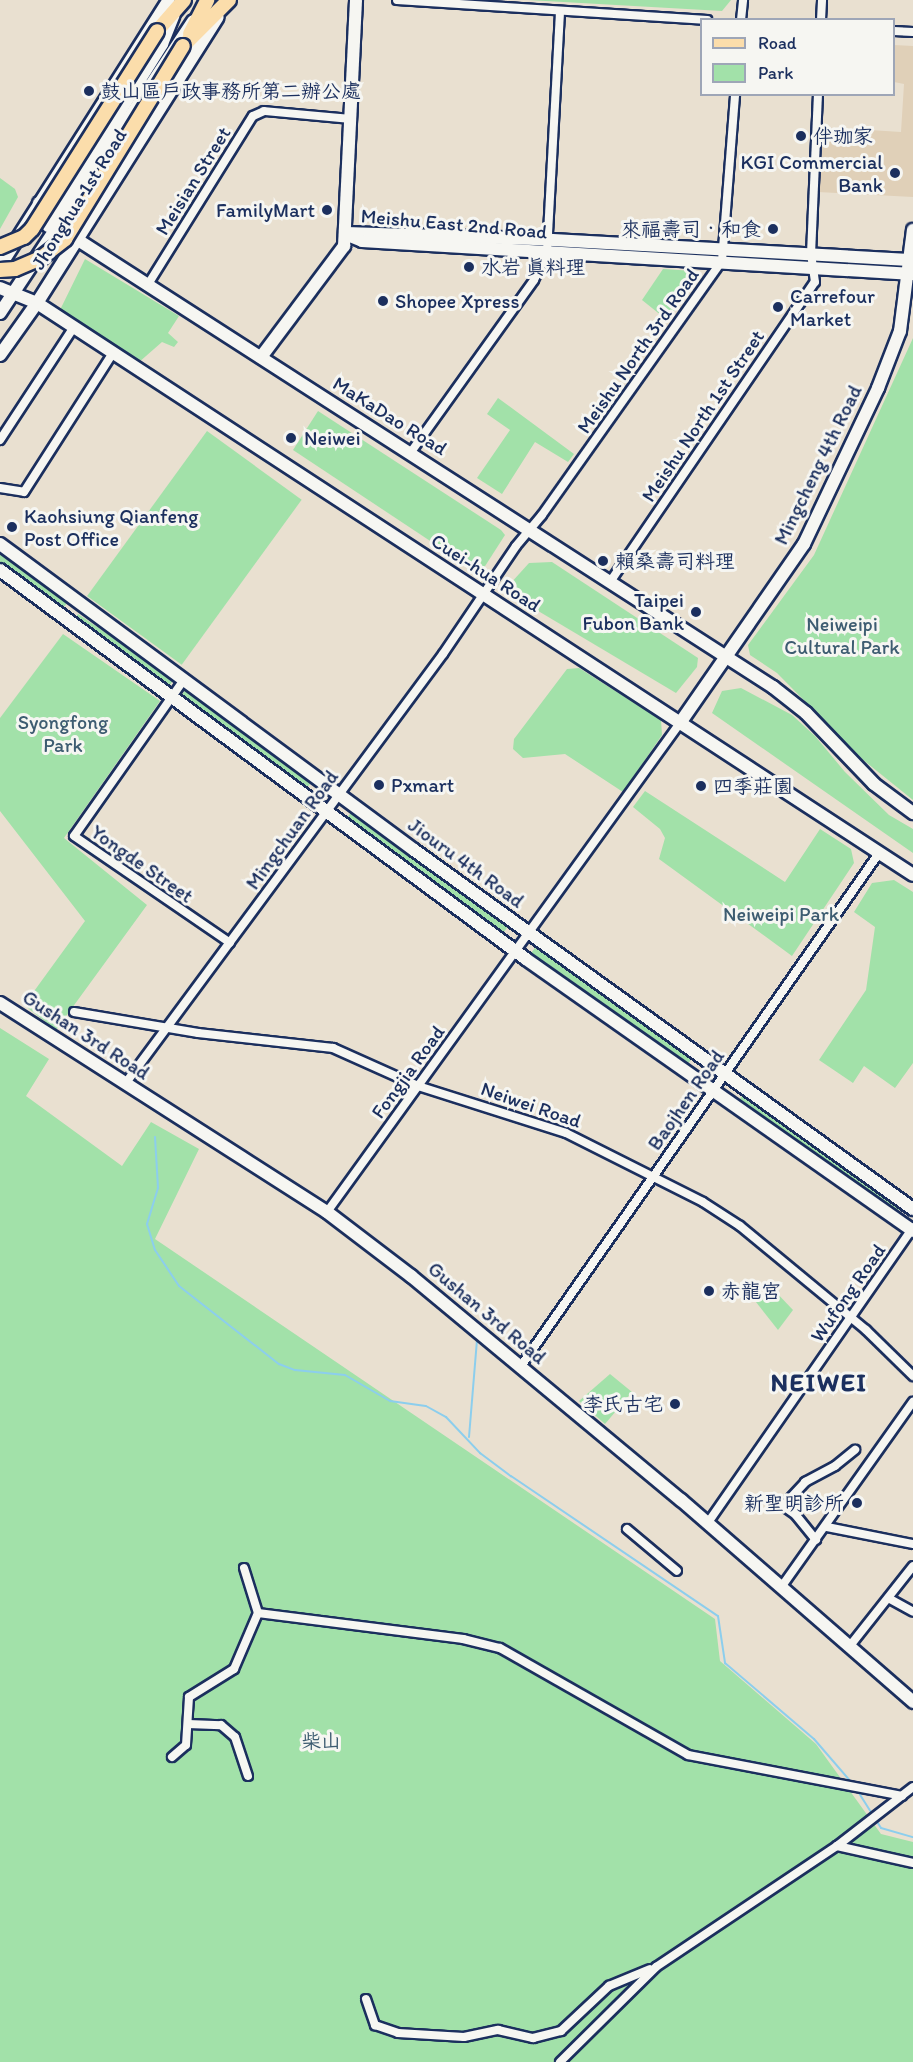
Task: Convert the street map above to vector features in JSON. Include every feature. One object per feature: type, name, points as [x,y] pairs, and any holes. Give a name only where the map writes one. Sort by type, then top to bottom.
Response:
[{"type":"main road","points":[[0,266],[33,262],[65,239],[183,46],[207,0]]},
{"type":"main road","points":[[0,247],[24,237],[32,229],[177,2]]},
{"type":"main road","points":[[183,46],[227,2]]},
{"type":"street","name":"Jhonghua 1st Road","points":[[0,313],[8,289],[207,0]]},
{"type":"street","points":[[261,357],[344,246],[356,0]]},
{"type":"street","points":[[397,0],[700,20]]},
{"type":"street","points":[[741,18],[742,0]]},
{"type":"street","points":[[821,18],[822,0]]},
{"type":"street","name":"Jhonghua 1st Road","points":[[54,225],[162,44],[177,2]]},
{"type":"street","name":"Jhonghua 1st Road","points":[[0,266],[39,203],[177,2]]},
{"type":"street","name":"Jhonghua 1st Road","points":[[0,355],[37,303],[227,2]]},
{"type":"street","points":[[411,453],[534,280],[547,246],[560,11]]},
{"type":"street","points":[[895,31],[913,32]]},
{"type":"street","points":[[722,256],[735,96]]},
{"type":"street","points":[[813,267],[810,254],[818,96]]},
{"type":"street","name":"Meisian Street","points":[[147,286],[253,116],[264,111],[350,118]]},
{"type":"street","points":[[39,203],[54,225]]},
{"type":"street","name":"MaKaDao Road","points":[[54,225],[725,657]]},
{"type":"street","name":"Mingcheng 4th Road","points":[[680,723],[804,544],[893,353],[911,274],[913,230]]},
{"type":"street","name":"Meishu East 2nd Road","points":[[345,234],[362,241],[547,246],[722,256],[813,267],[911,274]]},
{"type":"street","name":"Meishu East 2nd Road","points":[[722,256],[810,254],[912,260]]},
{"type":"street","name":"Meishu North 3rd Road","points":[[483,595],[722,256]]},
{"type":"street","name":"Cuei-hua Road","points":[[0,266],[8,289],[37,303],[913,874]]},
{"type":"street","name":"Meishu North 1st Street","points":[[610,582],[815,282],[813,267]]},
{"type":"street","points":[[0,440],[74,327]]},
{"type":"street","points":[[0,488],[24,492],[113,353]]},
{"type":"street","name":"Jiouru 4th Road","points":[[0,544],[183,681],[724,1076],[913,1209]]},
{"type":"street","points":[[0,570],[171,700],[515,951],[912,1230]]},
{"type":"street","name":"Mingchuan Road","points":[[125,1083],[339,795],[483,595]]},
{"type":"street","points":[[725,657],[806,713],[874,784],[913,813]]},
{"type":"street","name":"Yongde Street","points":[[183,681],[74,836],[230,943]]},
{"type":"street","points":[[530,933],[680,723]]},
{"type":"street","name":"Baojhen Road","points":[[521,1366],[879,853]]},
{"type":"street","name":"Fongjia Road","points":[[327,1212],[530,933]]},
{"type":"street","name":"Gushan 3rd Road","points":[[0,1003],[327,1212],[521,1366],[782,1587],[913,1702]]},
{"type":"street","name":"Neiwei Road","points":[[74,1012],[166,1029],[333,1048],[418,1086],[566,1132],[740,1226],[850,1318],[913,1376]]},
{"type":"street","name":"Wufong Road","points":[[707,1524],[912,1230]]},
{"type":"street","points":[[782,1587],[827,1527],[913,1402]]},
{"type":"street","points":[[816,1540],[796,1515],[783,1506],[805,1482],[835,1466],[855,1450]]},
{"type":"street","points":[[827,1527],[913,1544]]},
{"type":"street","points":[[627,1529],[677,1571]]},
{"type":"street","points":[[849,1647],[890,1599],[913,1566]]},
{"type":"street","points":[[172,1757],[186,1745],[189,1697],[234,1669],[258,1613],[244,1568]]},
{"type":"street","points":[[890,1599],[913,1612]]},
{"type":"street","points":[[258,1613],[463,1638],[500,1648],[688,1755],[902,1796]]},
{"type":"street","points":[[188,1725],[221,1725],[235,1737],[248,1776]]},
{"type":"street","points":[[560,2062],[656,1967],[837,1846],[913,1787]]},
{"type":"street","points":[[837,1846],[913,1863]]},
{"type":"street","points":[[366,1999],[375,2025],[398,2033],[464,2037],[498,2030],[533,2038],[561,2031],[609,1986],[656,1967]]},
{"type":"shaded area","points":[[895,45],[913,46],[913,197],[818,192],[822,127],[901,132],[904,84],[895,82]]},
{"type":"green space","points":[[528,0],[731,0],[722,11]]},
{"type":"green space","points":[[0,178],[15,189],[18,197],[0,229]]},
{"type":"green space","points":[[85,259],[179,316],[168,333],[178,342],[174,347],[162,342],[138,363],[59,312]]},
{"type":"green space","points":[[663,269],[694,271],[698,280],[667,320],[642,300]]},
{"type":"green space","name":"Neiweipi Cultural Park","points":[[913,338],[913,800],[862,759],[777,673],[750,655],[748,645],[814,555]]},
{"type":"green space","points":[[498,398],[574,454],[568,462],[535,442],[502,494],[477,478],[510,430],[487,414]]},
{"type":"green space","points":[[318,411],[501,530],[505,535],[480,574],[293,450]]},
{"type":"green space","points":[[207,431],[302,500],[182,665],[87,596]]},
{"type":"green space","points":[[0,554],[67,603],[60,613],[0,570]]},
{"type":"green space","points":[[552,562],[698,658],[697,667],[676,693],[513,596],[510,584],[529,563]]},
{"type":"green space","points":[[78,614],[174,679],[168,688],[72,623]]},
{"type":"green space","name":"Syongfong Park","points":[[63,634],[160,701],[64,838],[147,905],[56,1030],[24,1005],[85,921],[0,811],[0,718]]},
{"type":"green space","points":[[579,668],[661,720],[662,735],[623,792],[565,754],[523,758],[513,749],[514,739],[567,669]]},
{"type":"green space","points":[[187,688],[312,782],[305,791],[180,697]]},
{"type":"green space","points":[[741,688],[792,715],[815,736],[845,772],[889,815],[913,829],[913,853],[712,713],[722,691]]},
{"type":"green space","name":"Neiweipi Park","points":[[645,791],[785,882],[820,829],[851,849],[854,863],[792,956],[659,859],[665,838],[660,829],[633,807]]},
{"type":"green space","points":[[352,811],[509,925],[502,934],[346,820]]},
{"type":"green space","points":[[894,880],[913,892],[913,1063],[895,1088],[864,1066],[853,1083],[819,1060],[866,990],[875,927],[854,912],[872,883]]},
{"type":"green space","points":[[537,945],[692,1058],[685,1068],[530,955]]},
{"type":"green space","name":"柴山","points":[[0,1028],[49,1059],[26,1096],[122,1166],[151,1122],[199,1149],[155,1239],[715,1619],[720,1661],[816,1744],[881,1834],[913,1842],[913,2062],[0,2062]]},
{"type":"green space","points":[[742,1096],[901,1207],[896,1215],[737,1103]]},
{"type":"green space","points":[[773,1289],[793,1310],[778,1330],[756,1302]]},
{"type":"green space","points":[[610,1374],[632,1392],[605,1424],[579,1401]]},
{"type":"waterway","points":[[155,1137],[158,1188],[147,1224],[155,1250],[179,1286],[279,1364],[295,1370],[345,1375],[390,1401],[426,1406],[446,1417],[480,1453],[511,1476],[718,1616],[725,1663],[814,1739],[852,1783]]},
{"type":"waterway","points":[[469,1437],[477,1339]]},
{"type":"waterway","points":[[857,1790],[881,1828],[913,1837]]},
{"type":"place","name":"鼓山區戶政事務所第二辦公處","points":[[89,91]]},
{"type":"place","name":"伴珈家","points":[[801,136]]},
{"type":"place","name":"KGI Commercial Bank","points":[[895,173]]},
{"type":"place","name":"FamilyMart","points":[[327,210]]},
{"type":"place","name":"來福壽司‧和食","points":[[773,229]]},
{"type":"place","name":"水岩 真料理","points":[[469,267]]},
{"type":"place","name":"Shopee Xpress","points":[[383,301]]},
{"type":"place","name":"Carrefour Market","points":[[778,307]]},
{"type":"place","name":"Neiwei","points":[[291,438]]},
{"type":"place","name":"Kaohsiung Qianfeng Post Office","points":[[12,527]]},
{"type":"place","name":"賴桑壽司料理","points":[[603,561]]},
{"type":"place","name":"Taipei Fubon Bank","points":[[696,612]]},
{"type":"place","name":"Pxmart","points":[[379,785]]},
{"type":"place","name":"四季莊園","points":[[701,786]]},
{"type":"place","name":"赤龍宮","points":[[709,1291]]},
{"type":"place","name":"李氏古宅","points":[[675,1404]]},
{"type":"place","name":"新聖明診所","points":[[857,1503]]},
{"type":"district","name":"NEIWEI","points":[[819,1383]]}]
